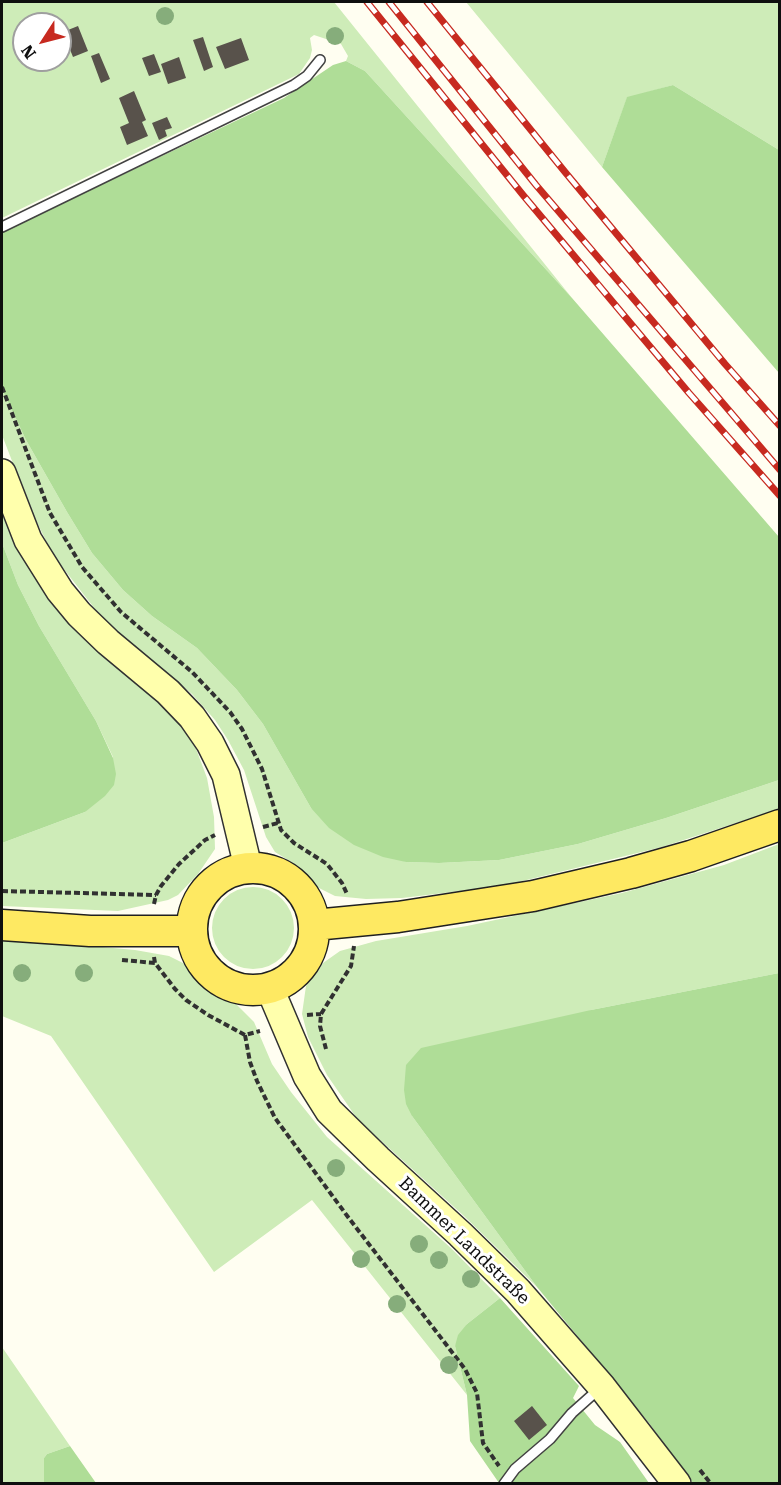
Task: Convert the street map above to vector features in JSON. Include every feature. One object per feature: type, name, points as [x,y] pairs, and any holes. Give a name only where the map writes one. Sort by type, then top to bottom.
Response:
[{"type":"main road","points":[[2,473],[28,540],[60,591],[79,614],[108,642],[168,692],[192,717],[210,743],[226,775],[248,867]]},
{"type":"main road","points":[[314,925],[398,917],[486,904],[562,889],[692,856],[780,825]]},
{"type":"main road","points":[[248,867],[264,868],[279,873],[293,882],[304,894],[311,909],[314,925],[313,945],[304,964],[289,980],[270,988],[248,991],[226,985],[208,972],[196,953],[191,931],[198,901],[207,888],[226,874],[248,867]]},
{"type":"main road","points":[[2,925],[90,931],[191,931]]},
{"type":"main road","name":"Bammer Landstraße","points":[[270,988],[307,1076],[329,1111],[460,1233],[518,1291],[602,1387],[676,1484]]},
{"type":"lane","points":[[2,227],[294,85],[307,76],[320,60]]},
{"type":"lane","points":[[506,1481],[515,1469],[550,1439],[572,1413],[602,1387]]},
{"type":"path","points":[[2,387],[50,513],[82,567],[121,612],[187,667],[230,712],[262,769],[281,830],[294,843],[317,857],[335,873],[347,892],[348,900]]},
{"type":"path","points":[[262,827],[278,823]]},
{"type":"path","points":[[154,908],[156,895],[167,877],[205,840],[220,834]]},
{"type":"path","points":[[2,891],[156,895]]},
{"type":"path","points":[[303,1016],[321,1014],[351,966],[354,945]]},
{"type":"path","points":[[154,963],[186,1000],[207,1015],[245,1035],[263,1030]]},
{"type":"path","points":[[245,1035],[256,1081],[275,1118],[465,1369],[477,1393],[483,1443],[506,1481]]},
{"type":"green space","points":[[2,2],[334,2],[572,298],[365,71],[346,61],[348,56],[341,44],[314,35],[310,38],[312,50],[310,58],[299,74],[2,218]]},
{"type":"green space","points":[[466,2],[779,2],[779,150],[673,85],[627,98],[602,167]]},
{"type":"green space","points":[[346,61],[365,71],[572,298],[779,537],[779,780],[666,818],[578,844],[499,860],[439,863],[406,862],[383,857],[354,845],[329,828],[311,808],[263,724],[237,690],[197,648],[152,616],[123,590],[92,553],[67,512],[26,440],[2,389],[2,232],[284,98],[333,65]]},
{"type":"green space","points":[[673,85],[779,150],[779,373],[602,167],[627,97]]},
{"type":"green space","points":[[2,389],[26,440],[67,512],[92,553],[123,590],[152,616],[197,648],[237,690],[263,724],[311,808],[406,862],[499,860],[578,844],[666,818],[779,780],[779,809],[662,847],[502,886],[402,898],[366,899],[335,896],[317,887],[293,863],[275,852],[266,837],[244,770],[215,720],[192,694],[116,631],[95,609],[49,547],[31,510],[2,435]]},
{"type":"green space","points":[[2,514],[19,551],[39,584],[69,622],[132,681],[168,710],[184,728],[195,746],[207,778],[214,817],[215,849],[198,874],[178,895],[168,900],[118,911],[2,906],[2,843],[85,812],[113,757],[96,721],[39,626],[18,585],[2,543]]},
{"type":"green space","points":[[2,543],[18,585],[39,626],[96,721],[113,758],[116,774],[114,785],[105,796],[85,812],[2,843]]},
{"type":"green space","points":[[779,844],[779,973],[591,1010],[412,1116],[537,1287],[464,1216],[358,1120],[327,1075],[308,1037],[302,1014],[306,986],[323,963],[340,951],[376,941],[467,926],[622,893],[724,865]]},
{"type":"green space","points":[[253,887],[269,890],[282,899],[291,912],[294,928],[291,944],[282,957],[269,966],[253,969],[237,966],[224,957],[215,944],[212,928],[215,912],[224,899],[237,890]]},
{"type":"green space","points":[[2,938],[135,950],[169,956],[183,963],[198,981],[217,995],[234,1002],[254,1022],[272,1064],[327,1137],[452,1249],[500,1298],[467,1324],[455,1346],[467,1395],[312,1200],[214,1272],[51,1036],[2,1016]]},
{"type":"green space","points":[[779,973],[779,1483],[693,1483],[649,1423],[537,1287],[412,1116],[406,1104],[404,1090],[406,1065],[421,1048],[591,1010]]},
{"type":"green space","points":[[500,1298],[579,1386],[573,1398],[595,1425],[620,1442],[649,1483],[499,1483],[470,1441],[467,1395],[455,1346],[458,1335],[467,1324]]},
{"type":"green space","points":[[2,1347],[70,1446],[47,1454],[44,1458],[44,1483],[2,1483]]},
{"type":"green space","points":[[70,1446],[96,1483],[44,1483],[44,1458],[47,1454]]},
{"type":"building","points":[[78,26],[88,51],[73,57],[72,54],[72,28]]},
{"type":"building","points":[[203,37],[213,67],[204,71],[193,40]]},
{"type":"building","points":[[241,38],[249,60],[225,69],[216,47]]},
{"type":"building","points":[[99,53],[110,79],[101,83],[91,56]]},
{"type":"building","points":[[154,54],[161,72],[149,76],[142,58]]},
{"type":"building","points":[[179,57],[186,78],[168,84],[161,64]]},
{"type":"building","points":[[134,91],[146,120],[142,122],[148,136],[127,145],[120,127],[129,123],[119,98]]},
{"type":"building","points":[[167,117],[172,128],[165,130],[167,136],[159,140],[152,123]]},
{"type":"building","points":[[532,1406],[547,1425],[529,1440],[514,1421]]},
{"type":"railway","points":[[367,2],[523,195],[689,393],[780,496]]},
{"type":"railway","points":[[389,2],[536,185],[780,470]]},
{"type":"railway","points":[[427,2],[565,172],[725,364],[780,426]]}]
